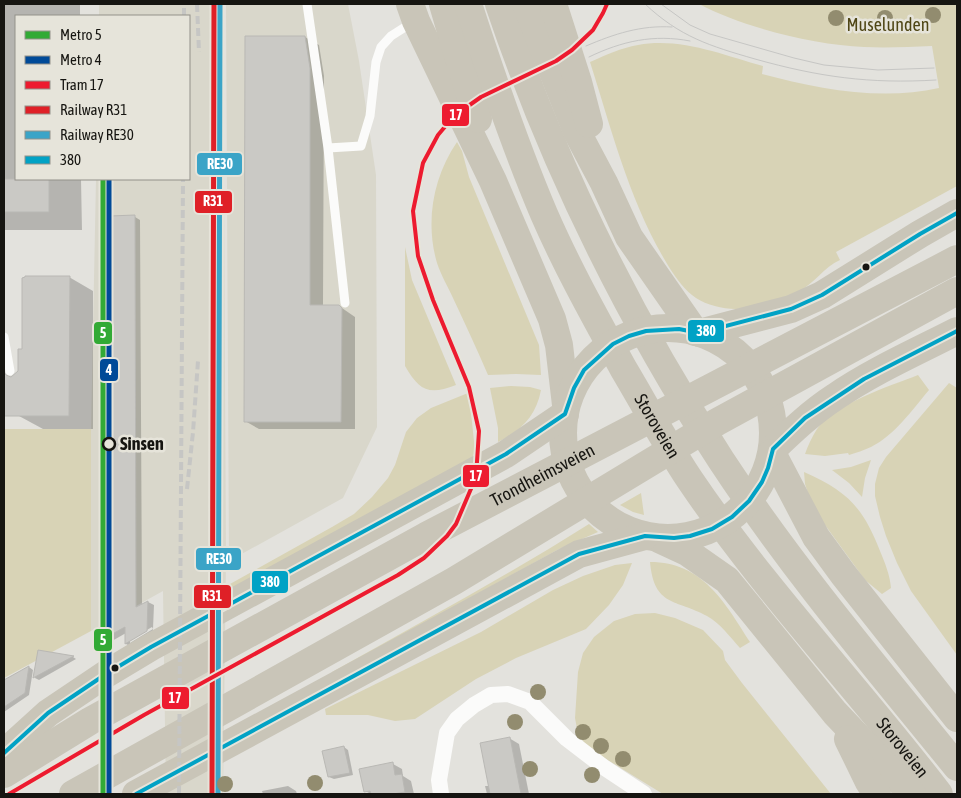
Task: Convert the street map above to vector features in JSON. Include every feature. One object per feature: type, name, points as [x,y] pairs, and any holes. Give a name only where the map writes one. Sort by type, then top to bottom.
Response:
[{"type":"highway","points":[[443,4],[474,64],[478,116],[493,182]]},
{"type":"highway","name":"Storoveien","points":[[468,4],[474,64],[512,134],[544,214],[570,270],[658,429],[690,480],[735,543],[785,607],[832,660],[939,794]]},
{"type":"highway","name":"Storoveien","points":[[499,4],[514,49],[548,133],[604,256],[691,412],[765,523],[813,588],[957,767]]},
{"type":"highway","points":[[526,4],[578,132],[630,237],[697,332]]},
{"type":"highway","points":[[553,4],[578,82],[604,183]]},
{"type":"highway","points":[[413,12],[493,182],[552,319],[559,346],[566,410],[563,436],[566,459],[574,481],[587,500],[604,516],[623,528],[687,552],[727,580],[835,713],[912,794]]},
{"type":"highway","points":[[697,332],[792,309],[822,295],[957,213]]},
{"type":"highway","name":"Trondheimsveien","points":[[4,774],[90,721],[426,536],[957,259]]},
{"type":"highway","points":[[73,794],[454,581],[717,422],[957,291]]},
{"type":"highway","points":[[4,753],[48,713],[106,674],[151,647],[506,454],[566,410],[574,388],[584,370],[613,344],[629,336],[663,328],[697,332],[718,341],[736,353],[751,368],[763,386],[770,406],[772,451],[762,482],[749,501],[732,517],[712,529],[690,536],[651,537],[579,554],[146,789]]},
{"type":"highway","points":[[772,451],[805,418],[835,397],[864,379],[957,331]]},
{"type":"highway","points":[[772,451],[816,537],[957,718]]},
{"type":"highway","points":[[835,713],[869,782],[877,794]]},
{"type":"street","points":[[442,794],[439,780],[447,732],[457,719],[474,705],[491,695],[508,694],[530,702],[567,739],[605,768],[644,794]]},
{"type":"lane","points":[[307,4],[328,148],[345,303]]},
{"type":"lane","points":[[328,148],[361,146],[370,116],[376,62],[381,47],[413,12]]},
{"type":"lane","points":[[4,337],[10,371]]},
{"type":"shaded area","points":[[99,4],[223,4],[226,560],[223,794],[166,794],[163,591],[91,631],[91,429],[96,180],[190,180],[190,15],[99,15]]},
{"type":"shaded area","points":[[226,4],[348,4],[359,61],[376,175],[377,427],[343,498],[229,561]]},
{"type":"green space","name":"Muselunden","points":[[699,4],[957,4],[957,186],[836,252],[840,260],[804,289],[794,294],[741,309],[714,306],[696,298],[684,288],[672,271],[643,218],[614,141],[590,62],[632,46],[670,43],[701,48],[763,66],[762,74],[850,92],[895,93],[939,88],[932,46],[872,47],[823,43],[757,27]]},
{"type":"green space","points":[[457,142],[462,151],[469,177],[539,345],[541,375],[488,375],[437,263],[432,232],[433,200],[442,170]]},
{"type":"green space","points":[[405,247],[412,280],[456,385],[438,390],[425,389],[415,381],[405,366]]},
{"type":"green space","points":[[918,375],[929,390],[903,422],[880,442],[849,455],[848,453],[825,456],[805,454],[817,429],[836,412],[878,390]]},
{"type":"green space","points":[[949,383],[957,388],[957,655],[911,591],[886,536],[875,496],[875,484],[879,468],[886,457]]},
{"type":"green space","points":[[530,387],[541,390],[532,415],[521,427],[498,442],[498,428],[490,388]]},
{"type":"green space","points":[[468,393],[475,451],[472,458],[233,589],[230,584],[354,514],[388,478],[395,465],[406,432],[417,418],[431,408]]},
{"type":"green space","points":[[4,429],[91,429],[91,631],[4,678]]},
{"type":"green space","points":[[871,460],[865,478],[862,497],[849,483],[832,470],[851,467]]},
{"type":"green space","points":[[804,472],[832,486],[852,502],[860,512],[874,536],[891,588],[882,594],[865,580],[820,518],[810,499],[805,484]]},
{"type":"green space","points":[[641,493],[644,515],[620,505]]},
{"type":"green space","points":[[589,524],[598,532],[559,549],[332,672],[493,581]]},
{"type":"green space","points":[[650,562],[668,564],[684,569],[698,577],[721,600],[750,642],[740,648],[725,630],[712,619],[668,600],[656,587],[652,577]]},
{"type":"green space","points":[[632,563],[623,585],[609,605],[586,629],[516,658],[476,679],[415,719],[395,721],[368,715],[326,715],[325,709],[481,632],[553,590],[583,576],[615,565]]},
{"type":"green space","points":[[655,613],[675,618],[703,630],[723,651],[725,660],[742,683],[831,794],[663,794],[588,748],[578,734],[575,718],[578,672],[583,653],[594,637],[614,621],[635,614]]},
{"type":"building","points":[[245,36],[305,36],[310,68],[310,305],[339,305],[342,308],[341,422],[244,422]]},
{"type":"building","points":[[4,179],[49,180],[49,212],[4,212]]},
{"type":"building","points":[[135,215],[136,607],[148,601],[147,631],[125,644],[125,627],[105,638],[110,216]]},
{"type":"building","points":[[25,276],[70,276],[69,416],[4,416],[4,372],[11,377],[18,371],[18,349],[22,349],[22,278]]},
{"type":"building","points":[[38,650],[74,656],[33,678]]},
{"type":"building","points":[[29,666],[25,693],[4,707],[4,680]]},
{"type":"building","points":[[510,737],[521,794],[490,794],[480,743]]},
{"type":"building","points":[[344,746],[350,773],[328,777],[322,751]]},
{"type":"building","points":[[393,762],[395,775],[402,774],[405,792],[371,794],[370,791],[364,792],[359,769]]},
{"type":"tram line","name":"17","points":[[9,794],[144,715],[398,575],[424,558],[447,536],[456,524],[476,477],[479,431],[469,387],[433,300],[418,256],[413,211],[423,163],[438,135],[454,116],[481,97],[556,61],[572,50],[593,30],[607,4]]},
{"type":"tram line","points":[[645,4],[671,25],[696,39],[755,59],[823,75],[845,78],[889,81],[936,80]]},
{"type":"tram line","points":[[661,4],[690,25],[710,34],[794,58],[824,65],[878,70],[934,68]]},
{"type":"tram line","points":[[586,46],[628,31],[649,27],[672,27]]},
{"type":"tram line","points":[[589,57],[601,51],[638,40],[664,38],[690,41]]},
{"type":"railway","points":[[184,4],[184,15]]},
{"type":"railway","points":[[197,4],[199,52]]},
{"type":"railway","points":[[179,794],[183,180]]},
{"type":"railway","points":[[187,489],[198,361]]},
{"type":"metro line","name":"5","points":[[103,180],[103,794]]},
{"type":"metro line","name":"4","points":[[109,180],[109,794]]},
{"type":"rail line","name":"R31","points":[[212,794],[214,4]]},
{"type":"rail line","name":"RE30","points":[[218,794],[220,4]]},
{"type":"transit line","name":"380","points":[[4,753],[48,713],[106,674],[151,647],[506,454],[565,414],[574,388],[584,370],[613,344],[629,336],[646,331],[679,329],[699,333],[791,309],[822,295],[957,213]]},
{"type":"transit line","name":"380","points":[[136,794],[579,554],[645,536],[674,538],[690,536],[712,529],[732,517],[749,501],[762,482],[773,449],[805,418],[864,379],[957,331]]},
{"type":"place","name":"Sinsen","points":[[109,444]]}]
